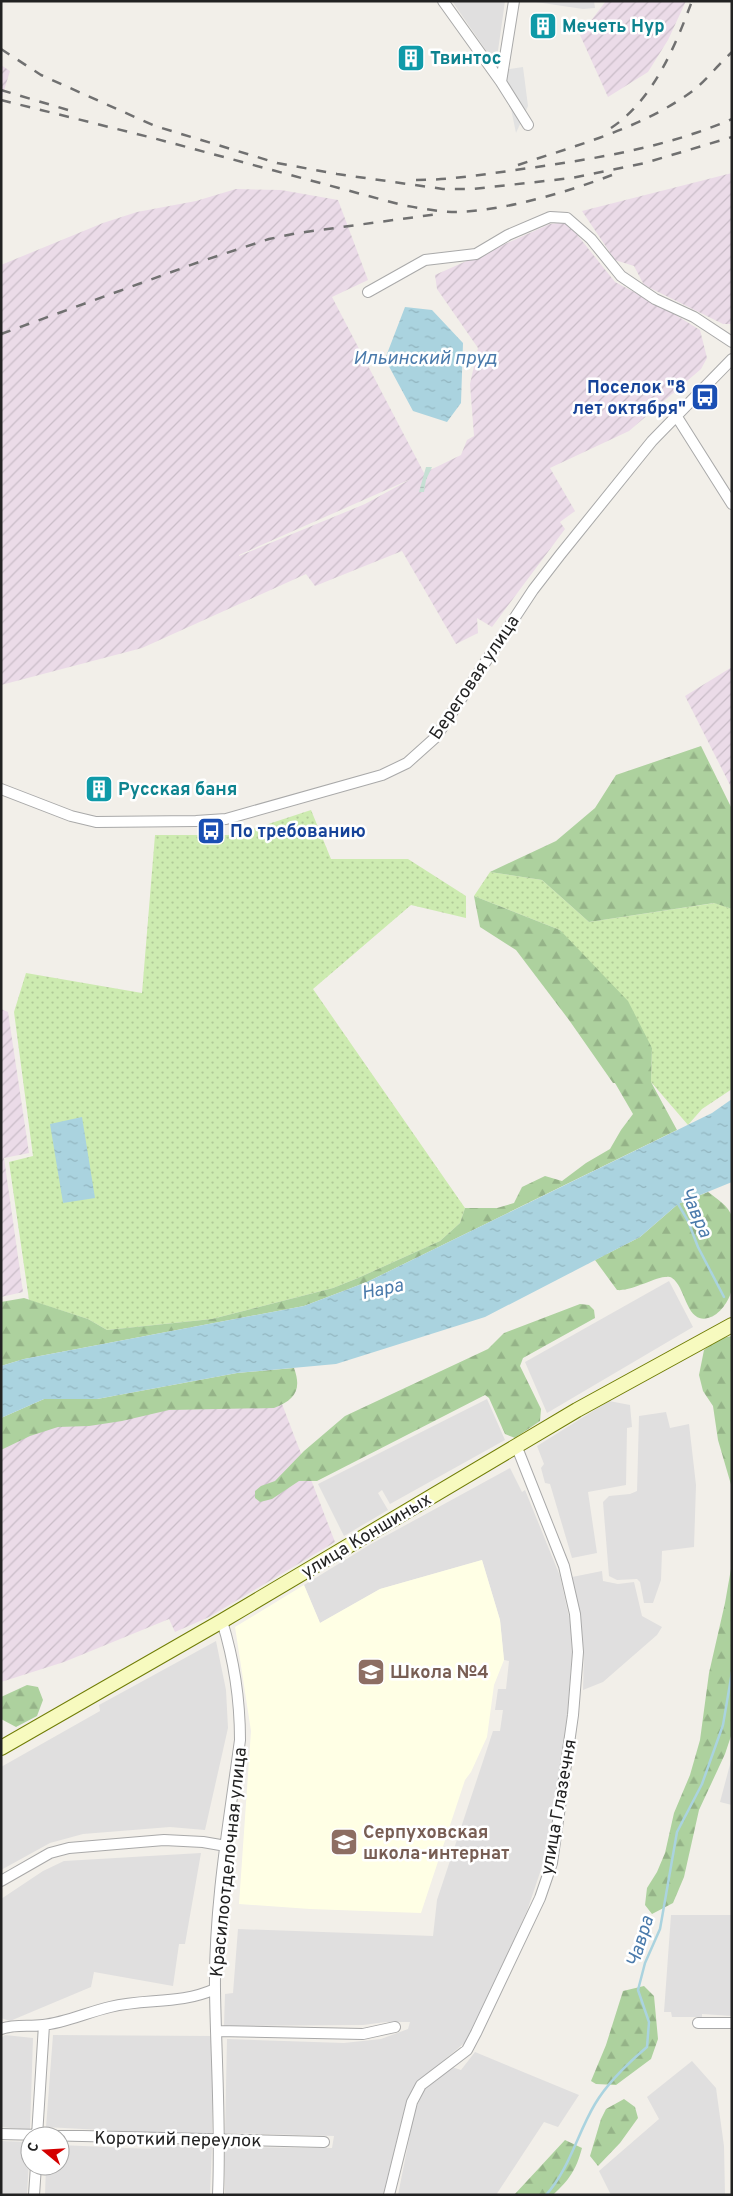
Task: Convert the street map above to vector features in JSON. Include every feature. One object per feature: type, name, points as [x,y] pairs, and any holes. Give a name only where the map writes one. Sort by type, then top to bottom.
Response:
[{"type":"main road","name":"улица Коншиных","points":[[1,1748],[222,1621],[516,1445],[732,1324]]},
{"type":"street","points":[[443,1],[502,82],[528,125]]},
{"type":"street","points":[[502,82],[514,1]]},
{"type":"street","points":[[368,292],[425,260],[476,254],[508,235],[550,217],[567,218],[591,239],[621,276],[654,299],[694,317],[732,342]]},
{"type":"street","name":"Береговая улица","points":[[1,789],[71,816],[96,822],[196,821],[226,819],[382,775],[408,762],[436,737],[533,590],[560,554],[652,441],[732,359]]},
{"type":"street","points":[[677,417],[732,504]]},
{"type":"street","name":"улица Глазечня","points":[[389,2195],[412,2102],[421,2085],[467,2050],[536,1906],[552,1863],[573,1715],[578,1652],[576,1623],[564,1566],[516,1445]]},
{"type":"street","name":"Красилоотделочная улица","points":[[218,2195],[220,2140],[215,1989],[219,1917],[226,1846],[240,1740],[240,1711],[231,1652],[222,1621]]},
{"type":"street","points":[[1,1881],[50,1853],[69,1848],[164,1840],[203,1842],[226,1846]]},
{"type":"street","points":[[1,2029],[14,2026],[44,2025],[111,2006],[183,2000],[197,1997],[215,1989]]},
{"type":"street","points":[[698,2022],[732,2023]]},
{"type":"street","points":[[38,2126],[44,2025]]},
{"type":"street","points":[[217,2031],[363,2034],[395,2027]]},
{"type":"street","name":"Короткий переулок","points":[[1,2134],[20,2135]]},
{"type":"street","name":"Короткий переулок","points":[[70,2137],[324,2142]]},
{"type":"street","points":[[34,2195],[35,2176]]},
{"type":"shaded area","points":[[452,1],[505,1],[496,65]]},
{"type":"shaded area","points":[[529,1],[594,1],[595,8],[583,9]]},
{"type":"shaded area","points":[[606,1],[686,1],[668,40],[648,72],[608,97],[580,35]]},
{"type":"shaded area","points":[[1,65],[10,71],[1,100]]},
{"type":"shaded area","points":[[523,67],[528,106],[516,133],[503,70]]},
{"type":"shaded area","points":[[732,173],[732,324],[723,324],[644,285],[634,266],[615,260],[582,211]]},
{"type":"shaded area","points":[[236,189],[281,190],[338,200],[368,280],[332,297],[424,473],[461,455],[467,440],[474,436],[470,384],[478,348],[437,289],[435,275],[550,224],[567,222],[615,282],[666,309],[700,330],[707,358],[701,369],[629,431],[550,468],[575,511],[560,522],[565,529],[492,627],[477,618],[478,633],[456,644],[402,551],[315,586],[306,574],[142,648],[1,685],[1,265],[103,223],[137,212],[196,201]],"holes":[[[411,479],[365,504],[239,556]]]},
{"type":"shaded area","points":[[732,667],[732,789],[685,696]]},
{"type":"shaded area","points":[[1,1009],[8,1012],[29,1153],[4,1158],[23,1292],[1,1297]]},
{"type":"shaded area","points":[[669,1281],[693,1327],[547,1413],[525,1362]]},
{"type":"shaded area","points":[[272,1378],[335,1542],[209,1617],[175,1632],[169,1619],[64,1662],[1,1682],[1,1433]]},
{"type":"shaded area","points":[[487,1399],[505,1440],[390,1504],[382,1490],[378,1493],[388,1510],[344,1536],[318,1484]]},
{"type":"shaded area","points":[[609,1401],[630,1405],[632,1427],[627,1428],[626,1485],[588,1492],[597,1553],[572,1558],[550,1484],[545,1483],[541,1468],[544,1464],[537,1446]]},
{"type":"shaded area","points":[[666,1412],[670,1428],[689,1424],[696,1485],[694,1547],[662,1551],[661,1580],[653,1603],[644,1603],[640,1582],[637,1579],[617,1580],[609,1576],[603,1502],[609,1496],[630,1494],[637,1491],[639,1416]]},
{"type":"shaded area","points":[[510,1468],[522,1492],[525,1490],[560,1576],[571,1626],[572,1654],[567,1717],[549,1846],[527,1911],[468,2040],[419,2081],[406,2103],[383,2195],[225,2195],[225,2147],[332,2148],[334,2136],[225,2133],[227,2039],[344,2043],[381,2039],[408,2029],[410,2022],[386,2022],[363,2025],[224,2026],[225,1994],[233,1993],[238,1929],[433,1936],[437,1900],[493,1731],[500,1731],[503,1710],[495,1710],[498,1689],[506,1689],[509,1661],[504,1660],[500,1620],[482,1560],[380,1589],[320,1623],[304,1585],[371,1544]]},
{"type":"shaded area","points":[[482,1560],[500,1620],[504,1660],[494,1685],[487,1737],[471,1772],[465,1780],[421,1913],[239,1904],[251,1731],[235,1627],[304,1585],[320,1623],[380,1589]]},
{"type":"shaded area","points":[[602,1571],[603,1581],[618,1584],[634,1582],[642,1616],[662,1627],[657,1635],[603,1682],[583,1690],[584,1653],[581,1621],[572,1577]]},
{"type":"shaded area","points":[[216,1641],[226,1690],[228,1728],[205,1830],[170,1827],[83,1834],[50,1843],[1,1870],[1,1767],[100,1711],[99,1705]]},
{"type":"shaded area","points":[[732,1757],[732,1805],[720,1802]]},
{"type":"shaded area","points":[[201,1853],[185,1944],[179,1944],[173,1986],[94,1972],[91,1987],[10,2021],[1,2018],[1,1899],[43,1871],[64,1861]]},
{"type":"shaded area","points":[[671,1915],[732,1915],[732,2016],[702,2014],[702,2017],[672,2017],[671,2012],[664,2012]]},
{"type":"shaded area","points":[[5,2035],[33,2038],[30,2126],[20,2126],[20,2129],[1,2127],[1,2038]]},
{"type":"shaded area","points":[[53,2035],[213,2036],[212,2136],[46,2126]]},
{"type":"shaded area","points":[[475,2052],[579,2095],[558,2127],[544,2122],[496,2195],[398,2195],[414,2114],[423,2091],[452,2067],[461,2070]]},
{"type":"shaded area","points":[[692,2061],[716,2088],[724,2146],[725,2195],[611,2195],[599,2171],[659,2119],[647,2097]]},
{"type":"shaded area","points":[[1,2141],[20,2142],[20,2176],[28,2176],[27,2195],[1,2195]]},
{"type":"shaded area","points":[[70,2145],[151,2149],[152,2145],[212,2146],[210,2195],[45,2195],[46,2176],[70,2176]]},
{"type":"green space","points":[[426,467],[432,467],[426,480],[424,492],[419,492]]},
{"type":"green space","points":[[701,746],[732,809],[732,909],[714,903],[589,922],[542,880],[490,872],[556,841],[595,808],[616,775]]},
{"type":"green space","points":[[311,810],[331,859],[408,859],[466,896],[466,918],[411,905],[313,989],[465,1208],[460,1223],[440,1241],[333,1288],[212,1319],[107,1330],[88,1319],[29,1300],[9,1162],[33,1156],[14,1012],[26,973],[142,993],[155,835],[235,835]]},
{"type":"green space","points":[[490,872],[542,880],[589,922],[715,903],[732,909],[732,1089],[702,1109],[688,1125],[651,1082],[652,1048],[560,930],[474,896]]},
{"type":"green space","points":[[474,896],[560,930],[628,1001],[652,1048],[651,1082],[677,1130],[367,1282],[304,1306],[24,1359],[1,1366],[1,1302],[24,1298],[88,1319],[107,1330],[212,1319],[333,1288],[358,1278],[440,1241],[460,1223],[465,1208],[497,1208],[514,1203],[522,1187],[545,1176],[562,1181],[586,1163],[610,1149],[633,1114],[615,1083],[613,1083],[569,1020],[516,950],[480,927]]},
{"type":"green space","points":[[708,1192],[725,1206],[732,1217],[732,1289],[729,1298],[720,1311],[708,1318],[695,1316],[677,1283],[672,1278],[662,1278],[624,1290],[617,1290],[595,1260],[640,1237],[678,1204]]},
{"type":"green space","points":[[580,1304],[589,1305],[594,1310],[595,1318],[523,1358],[520,1366],[541,1409],[540,1421],[515,1438],[505,1434],[489,1398],[485,1395],[317,1481],[299,1481],[272,1499],[260,1502],[255,1498],[255,1491],[261,1486],[275,1481],[304,1451],[345,1416],[488,1349],[504,1333]]},
{"type":"green space","points":[[732,1336],[732,1488],[718,1440],[713,1406],[703,1391],[699,1375],[704,1350],[718,1339]]},
{"type":"green space","points":[[294,1368],[297,1382],[295,1393],[292,1398],[274,1408],[169,1410],[122,1421],[89,1426],[58,1427],[30,1436],[1,1450],[1,1418],[44,1399],[97,1399],[237,1373]]},
{"type":"green space","points":[[732,1563],[732,1733],[725,1754],[699,1810],[684,1877],[673,1903],[652,1914],[645,1905],[647,1888],[657,1872],[665,1853],[674,1813],[690,1775],[700,1740],[709,1673]]},
{"type":"green space","points":[[27,1685],[38,1687],[43,1700],[37,1716],[16,1727],[1,1719],[1,1697]]},
{"type":"green space","points":[[644,1986],[654,1996],[658,2039],[651,2059],[616,2085],[596,2084],[591,2081],[606,2045],[623,1991]]},
{"type":"green space","points":[[624,2099],[635,2107],[638,2118],[620,2143],[598,2166],[590,2156],[601,2119],[606,2109]]},
{"type":"green space","points":[[565,2140],[582,2148],[572,2174],[564,2184],[553,2195],[514,2195]]},
{"type":"water","name":"Ильинский пруд","points":[[405,307],[432,310],[463,343],[461,403],[447,422],[413,411],[385,359]]},
{"type":"water","name":"Нара","points":[[732,1099],[732,1182],[678,1204],[640,1237],[485,1317],[336,1364],[237,1373],[97,1399],[44,1399],[1,1418],[1,1366],[24,1359],[304,1306],[367,1282],[712,1113]]},
{"type":"water","points":[[82,1117],[95,1198],[63,1203],[50,1124]]},
{"type":"waterway","name":"Чавра","points":[[677,1202],[724,1297]]},
{"type":"waterway","name":"Чавра","points":[[546,2195],[561,2174],[600,2096],[618,2074],[647,2047],[649,2022],[638,1990],[645,1963],[660,1929],[677,1832],[702,1784],[723,1725],[732,1672]]},
{"type":"railway","points":[[611,128],[626,116],[651,88],[670,54],[692,1]]},
{"type":"railway","points":[[1,49],[41,75],[155,126],[277,163],[337,174],[443,189],[473,189],[572,178],[645,163],[732,137]]},
{"type":"railway","points":[[518,165],[609,134],[653,115],[694,90],[732,52]]},
{"type":"railway","points":[[1,90],[68,110]]},
{"type":"railway","points":[[1,100],[153,138],[402,205],[436,211],[474,211],[535,200],[612,175]]},
{"type":"railway","points":[[416,180],[469,176],[629,151],[681,138],[732,119]]},
{"type":"railway","points":[[1,334],[199,262],[269,239],[298,233],[438,214]]},
{"type":"place","name":"Мечеть Нур","points":[[543,26]]},
{"type":"place","name":"Твинтос","points":[[411,58]]},
{"type":"place","name":"Поселок \"8 лет октября\"","points":[[705,397]]},
{"type":"place","name":"Русская баня","points":[[99,789]]},
{"type":"place","name":"По требованию","points":[[211,831]]},
{"type":"place","name":"Школа №4","points":[[371,1672]]},
{"type":"place","name":"Серпуховская школа-интернат","points":[[344,1842]]}]
